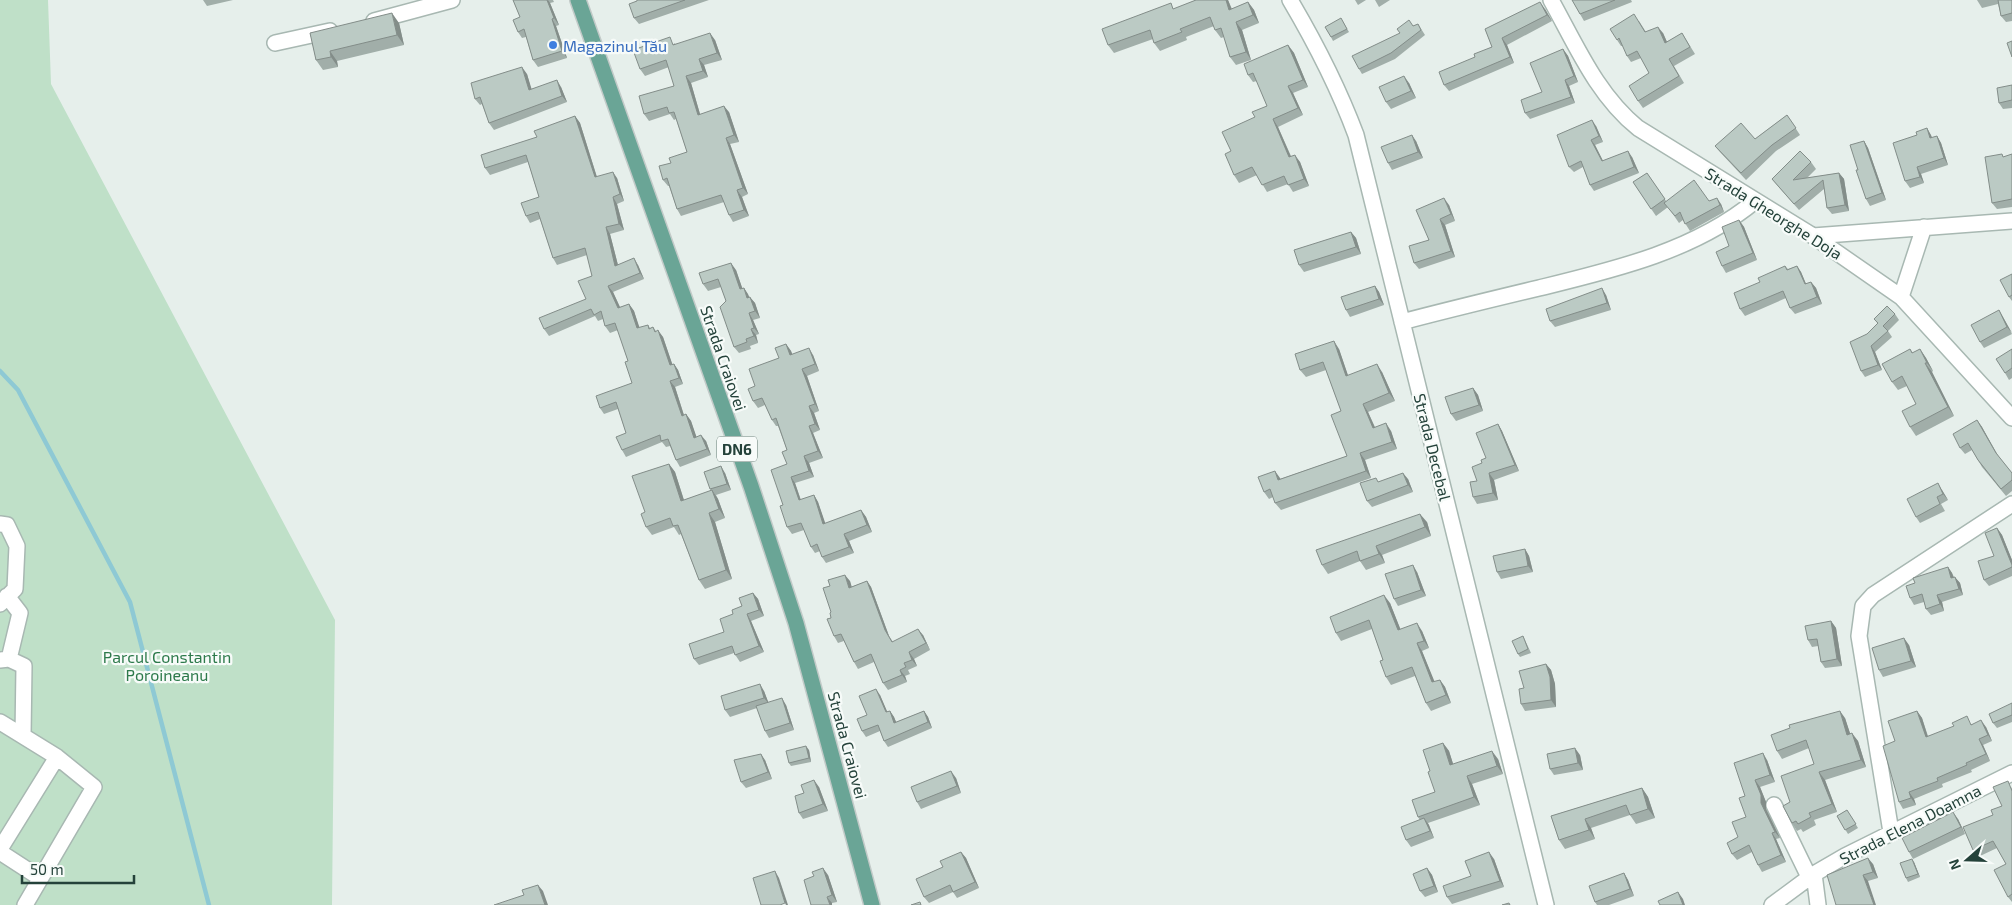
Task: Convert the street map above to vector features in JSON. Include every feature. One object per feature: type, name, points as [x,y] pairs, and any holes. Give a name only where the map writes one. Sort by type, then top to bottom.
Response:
[{"type":"main road","name":"Strada Craiovei","points":[[578,0],[751,486],[790,605],[812,679],[872,905]]},
{"type":"street","points":[[275,43],[352,26],[452,0]]},
{"type":"street","name":"Strada Decebal","points":[[1290,0],[1326,64],[1356,136],[1546,905]]},
{"type":"street","name":"Strada Gheorghe Doja","points":[[1551,0],[1589,69],[1620,113],[1638,128],[1813,236],[1901,297],[2012,418]]},
{"type":"street","points":[[1402,322],[1599,273],[1641,260],[1722,224],[1755,201]]},
{"type":"street","points":[[1813,236],[2012,221]]},
{"type":"street","points":[[1901,297],[1924,227]]},
{"type":"street","points":[[1891,832],[1859,636],[1863,606],[1872,595],[2012,504]]},
{"type":"street","points":[[0,524],[7,525],[17,546],[15,589],[4,600],[20,613],[4,660],[24,666],[24,736]]},
{"type":"street","points":[[0,722],[57,757],[94,787],[25,905]]},
{"type":"street","points":[[40,878],[0,850],[57,757]]},
{"type":"street","name":"Strada Elena Doamna","points":[[1772,905],[1812,876],[1891,832],[2012,773]]},
{"type":"street","points":[[1774,805],[1812,876],[1818,905]]},
{"type":"green space","name":"Parcul Constantin Poroineanu","points":[[0,0],[48,0],[51,84],[335,620],[332,905],[0,905]]},
{"type":"building","points":[[513,0],[547,0],[554,18],[552,19],[562,51],[533,60],[524,29],[518,32],[513,20],[520,17]]},
{"type":"building","points":[[637,0],[685,0],[634,18],[629,4]]},
{"type":"building","points":[[1196,0],[1226,0],[1229,10],[1248,2],[1253,15],[1236,22],[1246,52],[1230,57],[1221,28],[1215,30],[1210,17],[1180,29],[1182,32],[1154,43],[1150,30],[1108,45],[1102,29],[1171,3],[1173,9]]},
{"type":"building","points":[[1572,0],[1615,0],[1580,14]]},
{"type":"building","points":[[1998,0],[2012,0],[2012,13],[2001,16]]},
{"type":"building","points":[[1540,2],[1547,15],[1502,38],[1510,57],[1444,85],[1439,72],[1475,57],[1474,54],[1492,47],[1485,29]]},
{"type":"building","points":[[392,13],[397,35],[330,51],[331,57],[316,60],[310,33]]},
{"type":"building","points":[[1634,14],[1645,32],[1658,27],[1665,43],[1682,33],[1690,47],[1669,59],[1679,76],[1638,101],[1629,86],[1649,73],[1637,51],[1627,56],[1619,38],[1617,40],[1610,29]]},
{"type":"building","points":[[1341,18],[1347,29],[1331,37],[1325,27]]},
{"type":"building","points":[[1409,20],[1413,26],[1418,24],[1421,30],[1391,53],[1359,69],[1352,56],[1400,33],[1397,29]]},
{"type":"building","points":[[710,33],[717,53],[699,59],[703,71],[686,76],[698,115],[724,106],[734,135],[726,138],[743,188],[737,190],[744,210],[729,215],[721,195],[677,209],[667,178],[663,180],[659,166],[671,163],[669,158],[687,152],[674,112],[669,113],[667,107],[644,114],[639,96],[674,86],[666,60],[640,69],[633,50],[670,37],[673,45]]},
{"type":"building","points":[[2012,41],[2012,57],[2007,43]]},
{"type":"building","points":[[1288,45],[1303,80],[1288,86],[1298,108],[1273,119],[1289,157],[1295,155],[1304,179],[1288,185],[1284,176],[1262,185],[1252,167],[1234,175],[1225,154],[1231,151],[1222,132],[1255,117],[1252,112],[1267,106],[1253,73],[1248,75],[1244,64]]},
{"type":"building","points":[[1563,49],[1574,76],[1565,80],[1571,97],[1525,113],[1521,100],[1542,92],[1530,63]]},
{"type":"building","points":[[522,67],[529,90],[557,80],[562,96],[489,123],[480,97],[475,99],[471,83]]},
{"type":"building","points":[[1404,76],[1411,91],[1386,102],[1379,87]]},
{"type":"building","points":[[2012,85],[2012,100],[1999,103],[1997,88]]},
{"type":"building","points":[[1787,115],[1796,128],[1772,145],[1741,173],[1715,146],[1741,123],[1755,139]]},
{"type":"building","points":[[575,116],[595,177],[613,172],[620,194],[613,197],[619,224],[606,227],[615,266],[634,258],[640,273],[608,286],[618,308],[629,304],[637,328],[648,325],[649,329],[653,327],[655,332],[658,330],[670,365],[674,364],[679,378],[670,381],[682,416],[686,414],[694,438],[701,435],[707,449],[676,460],[668,439],[661,441],[660,435],[622,450],[616,437],[626,433],[616,402],[600,408],[596,396],[632,383],[625,362],[628,361],[615,323],[605,326],[601,311],[594,315],[591,309],[544,329],[539,318],[586,299],[578,281],[592,276],[585,248],[553,258],[538,212],[526,216],[521,203],[539,197],[526,155],[485,168],[481,155],[537,137],[534,131]]},
{"type":"building","points":[[1592,120],[1599,136],[1591,140],[1602,161],[1628,151],[1634,167],[1590,185],[1581,161],[1569,167],[1557,135]]},
{"type":"building","points":[[1927,128],[1930,138],[1937,136],[1944,158],[1917,167],[1920,177],[1905,181],[1893,143],[1917,135],[1916,132]]},
{"type":"building","points":[[1412,135],[1418,152],[1388,163],[1381,147]]},
{"type":"building","points":[[1864,141],[1882,193],[1866,199],[1850,145]]},
{"type":"building","points":[[1800,151],[1811,162],[1793,180],[1839,173],[1845,205],[1827,208],[1823,180],[1794,204],[1772,179]]},
{"type":"building","points":[[2002,154],[2003,157],[2012,154],[2012,199],[1992,203],[1985,157]]},
{"type":"building","points":[[1647,173],[1665,199],[1651,209],[1633,182]]},
{"type":"building","points":[[1694,180],[1709,201],[1717,198],[1720,205],[1685,224],[1680,212],[1675,216],[1664,203]]},
{"type":"building","points":[[1444,198],[1451,214],[1440,219],[1451,251],[1414,263],[1409,246],[1429,240],[1416,210]]},
{"type":"building","points":[[1739,220],[1753,253],[1722,266],[1716,252],[1729,246],[1722,227]]},
{"type":"building","points":[[1351,232],[1356,247],[1299,265],[1294,250]]},
{"type":"building","points":[[731,263],[740,289],[744,288],[747,298],[750,297],[755,311],[749,313],[754,328],[751,329],[754,336],[746,339],[747,342],[734,347],[720,307],[726,301],[718,279],[703,284],[699,273]]},
{"type":"building","points":[[1785,266],[1787,270],[1797,266],[1805,284],[1811,282],[1817,297],[1790,308],[1783,291],[1740,309],[1734,293],[1760,282],[1758,278]]},
{"type":"building","points":[[2012,274],[2012,295],[2009,297],[2000,280]]},
{"type":"building","points":[[1375,286],[1379,299],[1346,310],[1341,297]]},
{"type":"building","points":[[1602,288],[1607,303],[1550,321],[1546,309]]},
{"type":"building","points":[[1887,306],[1895,314],[1883,326],[1888,331],[1871,346],[1878,365],[1861,371],[1850,342],[1867,334],[1878,323],[1874,319]]},
{"type":"building","points":[[1999,310],[2007,327],[1980,342],[1971,325]]},
{"type":"building","points":[[1334,341],[1346,376],[1377,364],[1389,393],[1363,404],[1373,428],[1386,423],[1392,442],[1360,453],[1366,471],[1275,503],[1270,489],[1264,492],[1258,477],[1275,471],[1278,480],[1347,456],[1331,415],[1341,411],[1323,362],[1300,370],[1295,354]]},
{"type":"building","points":[[786,344],[790,355],[809,348],[815,364],[802,369],[815,404],[809,406],[815,424],[809,426],[818,451],[804,456],[809,471],[791,477],[799,500],[814,495],[823,524],[861,510],[867,525],[844,534],[849,547],[822,557],[817,544],[811,547],[801,523],[787,527],[780,506],[783,505],[771,470],[787,464],[782,452],[787,450],[776,418],[772,420],[762,398],[753,401],[748,389],[755,386],[749,369],[779,358],[775,348]]},
{"type":"building","points":[[1910,349],[1912,353],[1920,349],[1927,363],[1925,363],[1948,407],[1910,427],[1902,411],[1916,404],[1902,376],[1892,382],[1882,364]]},
{"type":"building","points":[[2012,349],[2012,368],[2005,373],[1996,359]]},
{"type":"building","points":[[1473,388],[1479,405],[1451,414],[1445,397]]},
{"type":"building","points":[[1977,420],[1996,453],[2012,473],[2012,480],[2001,489],[1978,460],[1968,443],[1960,448],[1953,434]]},
{"type":"building","points":[[1498,424],[1515,465],[1489,473],[1493,493],[1473,497],[1470,482],[1477,481],[1472,467],[1482,463],[1481,460],[1486,458],[1476,433]]},
{"type":"building","points":[[669,464],[681,501],[712,490],[719,509],[709,513],[726,570],[699,580],[678,525],[673,526],[670,518],[646,527],[641,514],[645,512],[632,476]]},
{"type":"building","points":[[721,466],[727,484],[710,489],[704,472]]},
{"type":"building","points":[[1403,473],[1408,485],[1367,501],[1360,483],[1376,478],[1378,482]]},
{"type":"building","points":[[1938,483],[1943,494],[1937,497],[1940,504],[1916,517],[1907,499]]},
{"type":"building","points":[[1420,514],[1425,527],[1376,546],[1379,554],[1360,561],[1357,551],[1322,565],[1316,550]]},
{"type":"building","points":[[1997,528],[2012,567],[1984,580],[1978,561],[1994,556],[1985,533]]},
{"type":"building","points":[[1525,549],[1528,566],[1497,572],[1493,556]]},
{"type":"building","points":[[1413,565],[1421,590],[1394,599],[1385,574]]},
{"type":"building","points":[[1948,567],[1951,578],[1955,577],[1959,589],[1937,595],[1940,604],[1926,609],[1922,594],[1910,598],[1906,586],[1915,583],[1913,578]]},
{"type":"building","points":[[845,575],[849,588],[867,581],[885,630],[892,642],[918,629],[926,643],[909,652],[912,660],[904,663],[906,667],[900,670],[902,675],[883,683],[871,654],[854,662],[841,634],[834,636],[827,619],[831,618],[831,612],[823,588],[830,586],[828,580]]},
{"type":"building","points":[[753,593],[759,610],[747,614],[759,646],[735,655],[732,646],[694,659],[689,644],[724,632],[720,619],[733,614],[732,610],[742,606],[739,598]]},
{"type":"building","points":[[1384,595],[1398,630],[1417,623],[1424,641],[1417,643],[1432,682],[1440,680],[1446,695],[1426,703],[1412,667],[1386,677],[1380,661],[1383,660],[1369,620],[1336,633],[1330,617]]},
{"type":"building","points":[[1831,621],[1837,659],[1821,662],[1817,639],[1808,640],[1805,626]]},
{"type":"building","points":[[1523,636],[1528,649],[1518,654],[1512,641]]},
{"type":"building","points":[[1904,638],[1911,661],[1879,670],[1872,648]]},
{"type":"building","points":[[1546,664],[1550,677],[1551,700],[1521,704],[1519,689],[1524,688],[1519,671]]},
{"type":"building","points":[[760,684],[764,698],[725,710],[721,696]]},
{"type":"building","points":[[876,689],[886,712],[890,711],[894,723],[924,711],[928,722],[884,741],[878,725],[862,731],[857,719],[867,715],[859,696]]},
{"type":"building","points":[[782,698],[790,723],[765,731],[756,706]]},
{"type":"building","points":[[2012,703],[2012,715],[1993,723],[1989,714]]},
{"type":"building","points":[[1840,711],[1847,735],[1852,733],[1861,760],[1819,772],[1832,804],[1809,813],[1811,817],[1798,824],[1796,821],[1792,823],[1783,806],[1790,802],[1781,776],[1814,764],[1806,740],[1777,751],[1771,735],[1790,728],[1789,725]]},
{"type":"building","points":[[1917,711],[1926,737],[1954,726],[1952,723],[1967,716],[1971,725],[1981,720],[1988,735],[1979,739],[1986,754],[1966,763],[1967,765],[1937,778],[1938,781],[1909,792],[1911,798],[1899,802],[1883,746],[1895,741],[1888,721]]},
{"type":"building","points":[[1443,743],[1450,765],[1492,751],[1497,766],[1467,776],[1474,797],[1418,817],[1412,800],[1435,792],[1423,750]]},
{"type":"building","points":[[806,746],[809,758],[789,763],[786,751]]},
{"type":"building","points":[[1575,748],[1578,763],[1550,769],[1547,754]]},
{"type":"building","points":[[1763,753],[1770,775],[1755,780],[1761,795],[1761,803],[1775,832],[1772,833],[1781,855],[1758,865],[1749,845],[1732,854],[1727,843],[1738,837],[1732,822],[1746,817],[1739,798],[1745,796],[1734,763]]},
{"type":"building","points":[[761,754],[768,772],[741,782],[734,760]]},
{"type":"building","points":[[951,771],[957,786],[917,802],[911,787]]},
{"type":"building","points":[[814,780],[823,804],[799,813],[795,796],[804,793],[801,785]]},
{"type":"building","points":[[2008,781],[2012,791],[2012,894],[2008,897],[1994,870],[2006,864],[1993,841],[1973,850],[1963,827],[1993,815],[1991,810],[2002,806],[1993,787]]},
{"type":"building","points":[[1642,788],[1648,809],[1630,815],[1626,805],[1585,819],[1589,830],[1559,840],[1551,816]]},
{"type":"building","points":[[1847,810],[1856,824],[1845,830],[1837,816]]},
{"type":"building","points":[[1953,812],[1961,827],[1909,852],[1902,838]]},
{"type":"building","points":[[1424,818],[1430,831],[1406,840],[1401,827]]},
{"type":"building","points":[[961,852],[975,882],[953,892],[950,885],[924,897],[916,879],[943,867],[940,861]]},
{"type":"building","points":[[1489,852],[1500,881],[1447,897],[1443,886],[1471,876],[1465,861]]},
{"type":"building","points":[[1868,858],[1873,872],[1863,875],[1874,905],[1836,905],[1827,875]]},
{"type":"building","points":[[1912,859],[1918,874],[1906,878],[1900,863]]},
{"type":"building","points":[[823,868],[832,895],[827,897],[830,905],[811,905],[804,880],[814,876],[812,872]]},
{"type":"building","points":[[1427,868],[1434,886],[1420,891],[1413,874]]},
{"type":"building","points":[[775,871],[785,903],[780,905],[761,905],[753,878]]},
{"type":"building","points":[[1624,873],[1630,889],[1595,902],[1589,886]]},
{"type":"building","points":[[538,885],[545,905],[494,905],[524,895],[522,890]]},
{"type":"building","points":[[1678,892],[1683,905],[1660,905],[1658,901]]},
{"type":"waterway","points":[[0,371],[18,390],[130,602],[209,905]]},
{"type":"place","name":"Magazinul Tău","points":[[553,45]]}]
